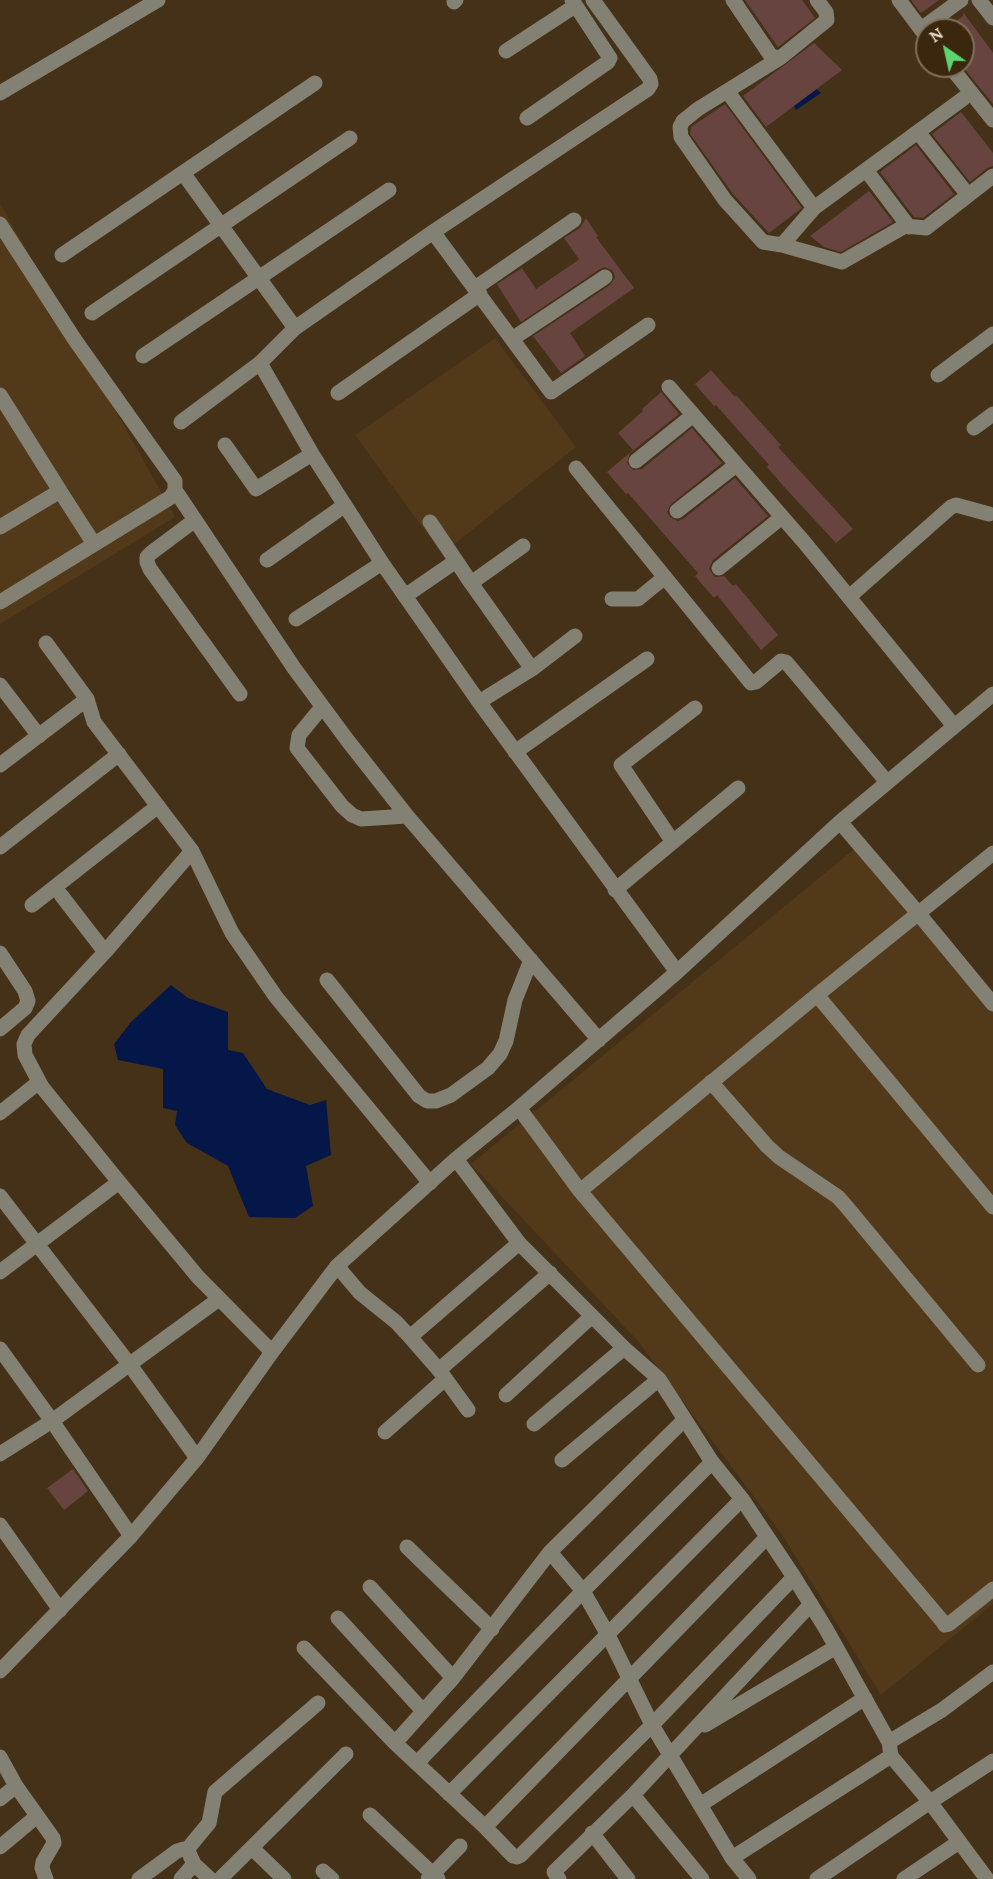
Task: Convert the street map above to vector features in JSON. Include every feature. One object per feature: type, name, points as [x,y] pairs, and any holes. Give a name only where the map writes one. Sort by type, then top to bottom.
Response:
[{"type":"street","points":[[0,93],[158,0]]},
{"type":"street","points":[[182,422],[260,363],[295,328],[433,232],[648,89],[651,84],[650,79],[592,0]]},
{"type":"street","points":[[734,0],[771,56],[780,58]]},
{"type":"street","points":[[817,0],[826,12],[827,20],[780,58],[698,109],[683,121],[680,127],[681,137],[725,200],[763,242],[842,262],[905,226],[926,228],[993,176]]},
{"type":"street","points":[[899,0],[915,21]]},
{"type":"street","points":[[941,18],[961,0]]},
{"type":"street","points":[[979,0],[993,18]]},
{"type":"street","points":[[506,51],[574,3],[609,53],[608,63],[527,118]]},
{"type":"street","points":[[960,78],[993,120]]},
{"type":"street","points":[[62,255],[315,83]]},
{"type":"street","points":[[727,91],[814,208]]},
{"type":"street","points":[[782,245],[814,208],[964,98]]},
{"type":"street","points":[[918,132],[969,195]]},
{"type":"street","points":[[92,314],[350,138]]},
{"type":"street","points":[[866,170],[909,227]]},
{"type":"street","points":[[183,173],[295,328]]},
{"type":"street","points":[[143,356],[389,190]]},
{"type":"street","points":[[338,393],[574,219]]},
{"type":"street","points":[[0,224],[75,340],[175,481],[175,490],[171,497],[0,602]]},
{"type":"street","points":[[433,232],[551,392],[648,325]]},
{"type":"street","points":[[512,339],[604,277]]},
{"type":"street","points":[[938,375],[993,334]]},
{"type":"street","points":[[260,363],[312,454],[405,596],[479,702],[677,972]]},
{"type":"street","points":[[669,387],[692,416],[782,516],[954,726]]},
{"type":"street","points":[[0,395],[94,544]]},
{"type":"street","points":[[974,428],[993,414]]},
{"type":"street","points":[[636,461],[692,416]]},
{"type":"street","points":[[225,445],[256,489],[312,454]]},
{"type":"street","points":[[677,511],[736,465]]},
{"type":"street","points":[[576,468],[751,682],[756,682],[781,661],[786,662],[887,783]]},
{"type":"street","points":[[175,490],[322,706],[407,816],[599,1040]]},
{"type":"street","points":[[0,527],[60,491]]},
{"type":"street","points":[[267,560],[345,505]]},
{"type":"street","points":[[849,597],[951,507],[956,505],[989,513]]},
{"type":"street","points":[[719,568],[782,516]]},
{"type":"street","points":[[195,520],[151,553],[147,557],[147,562],[240,694]]},
{"type":"street","points":[[430,522],[532,669]]},
{"type":"street","points":[[471,583],[523,546]]},
{"type":"street","points":[[405,596],[456,561]]},
{"type":"street","points":[[296,619],[382,562]]},
{"type":"street","points":[[612,599],[638,599],[665,577]]},
{"type":"street","points":[[479,702],[532,669],[575,636]]},
{"type":"street","points":[[46,643],[87,699],[94,722],[192,851],[232,933],[276,997],[430,1183]]},
{"type":"street","points":[[516,752],[647,659]]},
{"type":"street","points":[[0,685],[39,736]]},
{"type":"street","points":[[0,1671],[131,1536],[197,1458],[272,1352],[337,1266],[456,1159],[677,972],[840,822],[993,694]]},
{"type":"street","points":[[0,765],[87,699]]},
{"type":"street","points":[[322,706],[299,735],[297,748],[342,806],[352,815],[362,819],[407,816]]},
{"type":"street","points":[[673,842],[621,765],[695,708]]},
{"type":"street","points":[[0,847],[119,754]]},
{"type":"street","points":[[615,890],[738,788]]},
{"type":"street","points":[[32,905],[158,806]]},
{"type":"street","points":[[840,822],[993,1004]]},
{"type":"street","points":[[192,851],[105,952],[28,1035],[24,1044],[25,1055],[39,1082],[198,1277],[272,1352]]},
{"type":"street","points":[[580,1191],[993,853]]},
{"type":"street","points":[[61,895],[105,952]]},
{"type":"street","points":[[0,953],[26,990],[28,1001],[25,1008],[0,1029]]},
{"type":"street","points":[[327,980],[419,1096],[427,1101],[436,1101],[451,1095],[501,1054],[515,1000],[531,960]]},
{"type":"street","points":[[817,995],[993,1207]]},
{"type":"street","points":[[0,1113],[39,1082]]},
{"type":"street","points":[[711,1082],[779,1157],[842,1202],[978,1365]]},
{"type":"street","points":[[519,1108],[580,1191],[943,1623],[949,1624],[993,1589]]},
{"type":"street","points":[[456,1159],[519,1244],[658,1379],[712,1462],[742,1499],[811,1604],[865,1698],[890,1749],[987,1879]]},
{"type":"street","points":[[0,1272],[119,1182]]},
{"type":"street","points":[[0,1197],[130,1365],[197,1458]]},
{"type":"street","points":[[411,1337],[519,1244]]},
{"type":"street","points":[[337,1266],[360,1293],[411,1337],[468,1410]]},
{"type":"street","points":[[385,1432],[550,1273]]},
{"type":"street","points":[[0,1454],[52,1421],[219,1299]]},
{"type":"street","points":[[506,1395],[592,1316]]},
{"type":"street","points":[[534,1424],[624,1348]]},
{"type":"street","points":[[0,1349],[131,1536]]},
{"type":"street","points":[[562,1460],[658,1379]]},
{"type":"street","points":[[395,1743],[492,1629],[550,1552],[684,1420]]},
{"type":"street","points":[[417,1763],[712,1462]]},
{"type":"street","points":[[449,1794],[742,1499]]},
{"type":"street","points":[[0,1525],[60,1610]]},
{"type":"street","points":[[485,1827],[767,1537]]},
{"type":"street","points":[[407,1546],[492,1629]]},
{"type":"street","points":[[550,1552],[584,1591],[652,1725],[732,1858],[749,1879]]},
{"type":"street","points":[[303,1648],[395,1743],[513,1856],[521,1856],[652,1725],[794,1577]]},
{"type":"street","points":[[370,1587],[453,1677]]},
{"type":"street","points":[[559,1879],[554,1872],[633,1795],[811,1604]]},
{"type":"street","points":[[338,1618],[423,1711]]},
{"type":"street","points":[[688,1735],[836,1647]]},
{"type":"street","points":[[732,1858],[890,1749],[993,1672]]},
{"type":"street","points":[[700,1805],[865,1698]]},
{"type":"street","points":[[181,1879],[191,1857],[190,1846],[209,1823],[215,1792],[318,1703]]},
{"type":"street","points":[[220,1879],[346,1754]]},
{"type":"street","points":[[0,1758],[16,1786],[54,1841],[43,1862],[42,1868],[46,1879]]},
{"type":"street","points":[[817,1879],[993,1761]]},
{"type":"street","points":[[0,1799],[16,1786]]},
{"type":"street","points":[[633,1795],[702,1879]]},
{"type":"street","points":[[370,1815],[433,1877],[460,1846]]},
{"type":"street","points":[[0,1847],[37,1816]]},
{"type":"street","points":[[592,1833],[628,1879]]},
{"type":"street","points":[[904,1879],[959,1842]]},
{"type":"street","points":[[252,1848],[284,1879]]},
{"type":"street","points":[[139,1879],[183,1849],[210,1879]]},
{"type":"shaded area","points":[[0,203],[175,517],[0,624]]},
{"type":"shaded area","points":[[495,338],[576,447],[442,554],[355,435]]},
{"type":"shaded area","points":[[864,841],[993,992],[993,1604],[881,1695],[783,1536],[638,1341],[471,1164]]},
{"type":"water","points":[[809,82],[821,93],[796,110],[793,104]]},
{"type":"water","points":[[171,985],[188,998],[228,1012],[228,1050],[243,1053],[267,1089],[310,1105],[326,1100],[331,1155],[306,1166],[313,1206],[295,1218],[249,1217],[228,1166],[187,1143],[175,1125],[177,1111],[163,1108],[163,1069],[118,1060],[114,1044],[131,1022]]},
{"type":"building","points":[[745,0],[802,0],[815,18],[778,47]]},
{"type":"building","points":[[911,0],[939,0],[921,13]]},
{"type":"building","points":[[975,28],[993,53],[993,104],[972,78],[975,78]]},
{"type":"building","points":[[814,43],[842,70],[766,127],[743,96]]},
{"type":"building","points":[[725,104],[802,208],[769,233],[733,194],[690,134],[691,127]]},
{"type":"building","points":[[961,112],[993,153],[993,166],[970,182],[932,134]]},
{"type":"building","points":[[916,145],[954,194],[923,218],[914,217],[880,172]]},
{"type":"building","points":[[869,191],[893,222],[841,252],[824,247],[810,236]]},
{"type":"building","points":[[586,218],[598,236],[596,237],[634,288],[570,333],[585,356],[561,373],[533,336],[610,285],[615,277],[613,271],[605,267],[600,269],[521,322],[497,284],[522,268],[536,289],[577,261],[579,259],[564,238],[580,228]]},
{"type":"building","points":[[711,370],[781,445],[778,447],[853,529],[836,543],[695,384]]},
{"type":"building","points":[[661,392],[679,414],[630,453],[627,463],[633,470],[642,469],[692,428],[722,463],[671,504],[667,512],[670,517],[678,521],[683,519],[735,478],[768,516],[713,560],[709,569],[715,577],[724,576],[733,586],[736,584],[778,635],[761,650],[717,595],[714,598],[695,576],[698,573],[607,472],[633,450],[618,433]]},
{"type":"building","points":[[73,1469],[88,1491],[64,1510],[47,1488]]}]
